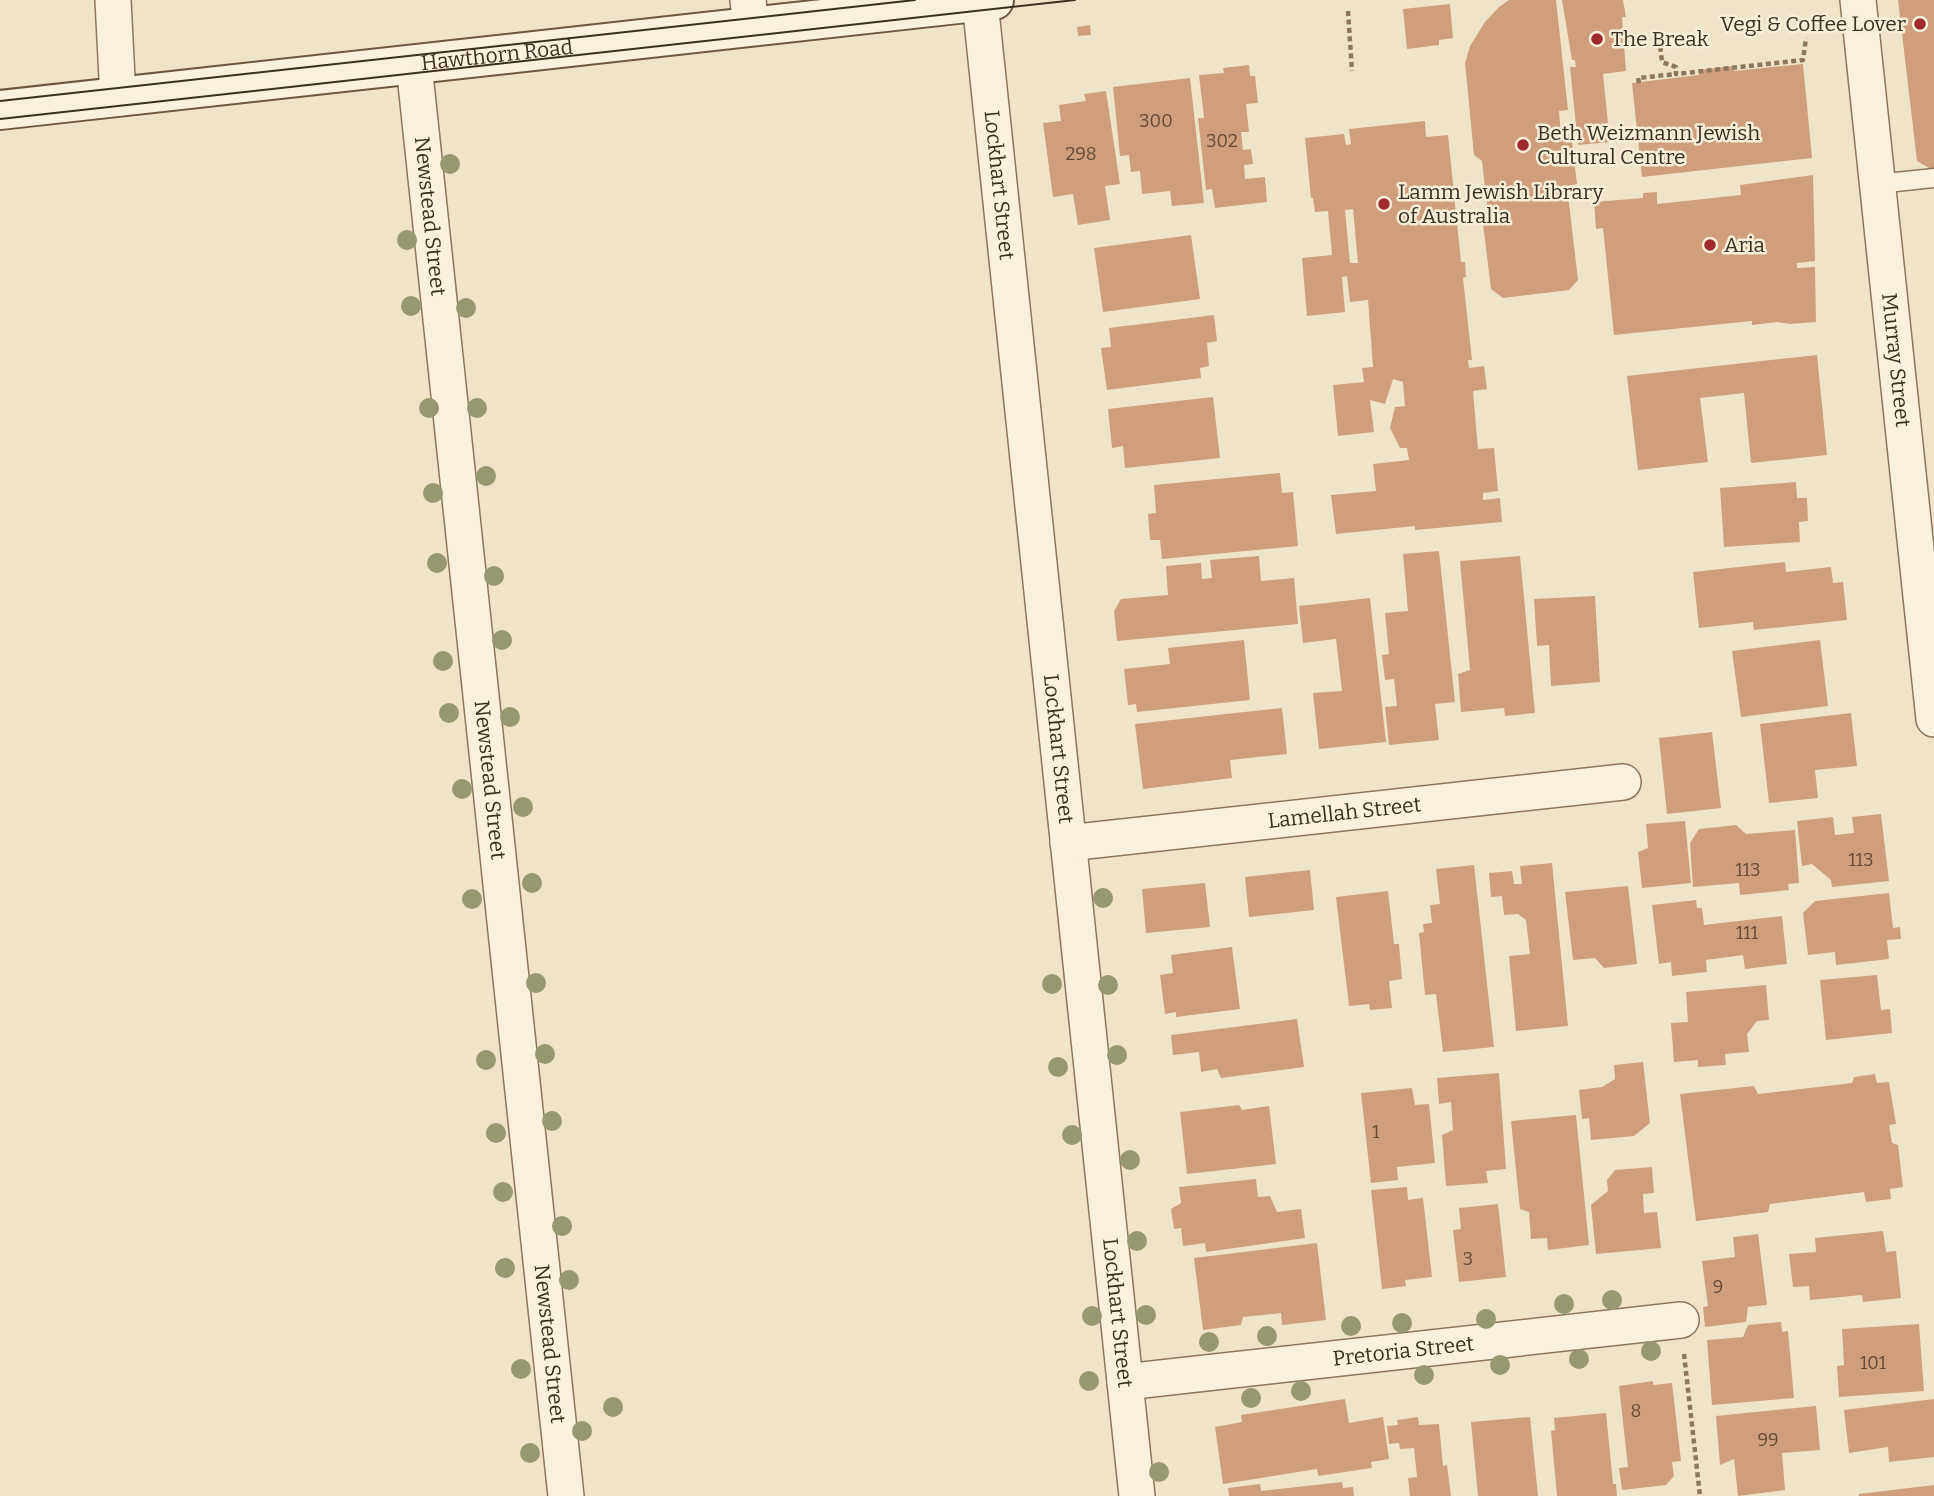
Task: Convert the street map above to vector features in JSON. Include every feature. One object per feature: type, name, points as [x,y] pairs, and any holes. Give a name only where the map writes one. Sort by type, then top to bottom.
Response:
[{"type":"main road","name":"Hawthorn Road","points":[[0,110],[414,65],[764,13],[987,1]]},
{"type":"street","points":[[113,0],[128,96]]},
{"type":"street","points":[[122,0],[128,96]]},
{"type":"street","name":"Murray Street","points":[[1858,0],[1934,719]]},
{"type":"street","name":"Lockhart Street","points":[[987,1],[1068,843],[1136,1496]]},
{"type":"street","name":"Newstead Street","points":[[414,65],[566,1496]]},
{"type":"street","name":"Lamellah Street","points":[[1068,843],[1623,782]]},
{"type":"street","name":"Pretoria Street","points":[[1125,1382],[1681,1320]]},
{"type":"lane","points":[[1877,184],[1934,178]]},
{"type":"path","points":[[1348,12],[1352,72]]},
{"type":"path","points":[[1658,30],[1662,62],[1676,67],[1676,75]]},
{"type":"path","points":[[1639,83],[1638,78],[1803,60],[1806,38]]},
{"type":"path","points":[[1681,1320],[1700,1496]]},
{"type":"building","name":"Beth Weizmann Jewish Cultural Centre","points":[[1509,0],[1556,0],[1568,110],[1559,111],[1561,135],[1571,134],[1577,184],[1567,186],[1578,280],[1569,290],[1503,298],[1491,289],[1483,224],[1488,216],[1482,161],[1474,155],[1465,63],[1470,46],[1485,22]]},
{"type":"building","points":[[1562,0],[1623,0],[1626,17],[1622,17],[1626,71],[1603,74],[1610,142],[1578,145],[1570,67],[1576,67],[1575,60],[1572,60]]},
{"type":"building","points":[[1898,0],[1934,0],[1934,168],[1917,161]]},
{"type":"building","points":[[1450,4],[1453,38],[1439,40],[1439,45],[1407,49],[1403,9]]},
{"type":"building","points":[[1090,25],[1091,35],[1078,36],[1077,27]]},
{"type":"building","points":[[1803,64],[1812,158],[1642,177],[1632,83],[1699,75],[1699,70],[1733,66],[1734,71]]},
{"type":"building","points":[[1249,65],[1250,76],[1255,76],[1258,103],[1246,104],[1249,132],[1241,132],[1243,150],[1251,149],[1253,164],[1244,165],[1245,179],[1265,177],[1267,202],[1215,208],[1212,189],[1206,190],[1198,118],[1204,118],[1199,75],[1224,73],[1223,68]]},
{"type":"building","points":[[1190,78],[1204,203],[1172,206],[1170,191],[1142,194],[1140,171],[1131,172],[1129,155],[1120,156],[1113,87]]},
{"type":"building","points":[[1106,91],[1120,184],[1105,186],[1110,220],[1078,225],[1073,194],[1053,197],[1043,123],[1061,121],[1059,105],[1086,101],[1084,94]]},
{"type":"building","points":[[1425,121],[1426,137],[1448,135],[1461,262],[1465,262],[1466,277],[1463,278],[1472,360],[1468,360],[1469,368],[1484,366],[1487,389],[1473,391],[1478,449],[1494,448],[1498,491],[1483,493],[1483,500],[1500,498],[1502,522],[1415,530],[1415,526],[1336,534],[1331,495],[1376,491],[1373,464],[1409,460],[1407,448],[1400,448],[1390,428],[1395,407],[1405,406],[1403,382],[1393,379],[1385,404],[1370,400],[1374,432],[1338,436],[1333,385],[1364,382],[1362,368],[1373,367],[1368,300],[1350,302],[1347,276],[1342,277],[1345,312],[1307,316],[1302,258],[1332,255],[1328,211],[1315,212],[1311,198],[1305,138],[1344,134],[1346,145],[1351,144],[1349,129]],"holes":[[[1353,209],[1358,263],[1350,263],[1345,210]]]},
{"type":"building","name":"Aria","points":[[1813,175],[1815,261],[1797,263],[1797,268],[1815,267],[1816,322],[1752,325],[1752,321],[1614,335],[1603,228],[1596,229],[1594,202],[1643,198],[1643,193],[1657,192],[1657,204],[1741,195],[1740,185]]},
{"type":"building","points":[[1191,235],[1200,299],[1103,312],[1094,248]]},
{"type":"building","points":[[1214,315],[1217,341],[1207,343],[1209,366],[1200,368],[1201,378],[1107,390],[1101,348],[1111,347],[1109,328]]},
{"type":"building","points":[[1817,355],[1827,455],[1751,463],[1744,393],[1700,398],[1708,462],[1638,470],[1627,376]]},
{"type":"building","points":[[1213,397],[1220,458],[1125,468],[1123,446],[1112,448],[1108,409]]},
{"type":"building","points":[[1280,473],[1282,493],[1293,492],[1298,546],[1162,559],[1160,540],[1150,540],[1148,514],[1156,513],[1154,485]]},
{"type":"building","points":[[1796,482],[1797,498],[1807,498],[1808,521],[1799,522],[1800,542],[1724,547],[1720,488]]},
{"type":"building","points":[[1439,551],[1455,702],[1435,704],[1439,740],[1389,745],[1385,707],[1397,706],[1394,679],[1385,680],[1382,655],[1389,654],[1385,613],[1408,611],[1403,554]]},
{"type":"building","points":[[1259,556],[1261,581],[1294,578],[1298,624],[1117,641],[1114,611],[1121,599],[1168,595],[1166,566],[1201,563],[1202,579],[1212,578],[1210,560]]},
{"type":"building","points":[[1520,556],[1535,713],[1505,716],[1504,708],[1461,712],[1458,674],[1470,670],[1460,561]]},
{"type":"building","points":[[1785,562],[1786,572],[1831,567],[1833,583],[1843,582],[1847,620],[1754,630],[1753,622],[1699,628],[1693,572]]},
{"type":"building","points":[[1595,596],[1600,682],[1551,686],[1549,645],[1537,646],[1534,599]]},
{"type":"building","points":[[1370,598],[1386,742],[1319,749],[1313,693],[1342,691],[1336,639],[1303,643],[1299,606]]},
{"type":"building","points":[[1244,640],[1250,700],[1137,712],[1136,704],[1128,705],[1124,669],[1170,664],[1168,648]]},
{"type":"building","points":[[1820,640],[1828,706],[1741,717],[1732,651]]},
{"type":"building","points":[[1282,708],[1287,754],[1230,760],[1232,778],[1143,789],[1135,724]]},
{"type":"building","points":[[1851,713],[1857,766],[1815,770],[1818,798],[1769,803],[1760,724]]},
{"type":"building","points":[[1712,732],[1721,808],[1667,814],[1659,738]]},
{"type":"building","points":[[1881,814],[1889,881],[1832,887],[1831,880],[1812,864],[1802,866],[1797,821],[1833,817],[1835,835],[1854,833],[1852,817]]},
{"type":"building","points":[[1685,821],[1691,883],[1642,888],[1638,852],[1648,848],[1646,824]]},
{"type":"building","points":[[1736,825],[1746,834],[1795,830],[1799,883],[1788,884],[1789,890],[1740,895],[1739,883],[1693,887],[1690,843],[1699,829]]},
{"type":"building","points":[[1552,863],[1568,1026],[1516,1031],[1509,956],[1530,954],[1526,920],[1518,914],[1504,915],[1502,896],[1491,897],[1489,873],[1512,871],[1514,884],[1522,884],[1520,866]]},
{"type":"building","points":[[1474,865],[1494,1047],[1443,1052],[1436,994],[1425,995],[1419,933],[1424,932],[1423,924],[1432,923],[1430,905],[1440,904],[1436,869]]},
{"type":"building","points":[[1310,870],[1314,910],[1249,917],[1245,877]]},
{"type":"building","points":[[1205,883],[1210,927],[1146,933],[1142,889]]},
{"type":"building","points":[[1628,886],[1637,964],[1604,968],[1595,958],[1573,960],[1565,892]]},
{"type":"building","points":[[1388,891],[1394,944],[1399,944],[1402,979],[1389,981],[1392,1008],[1370,1010],[1369,1004],[1349,1006],[1336,897]]},
{"type":"building","points":[[1889,893],[1893,928],[1900,927],[1901,939],[1887,940],[1889,959],[1836,965],[1835,952],[1808,955],[1803,913],[1815,901]]},
{"type":"building","points":[[1696,900],[1697,908],[1702,908],[1704,925],[1782,916],[1787,964],[1745,969],[1743,955],[1706,960],[1707,972],[1672,976],[1671,962],[1659,964],[1652,905]]},
{"type":"building","points":[[1232,947],[1240,1009],[1176,1017],[1176,1012],[1165,1014],[1160,975],[1173,973],[1171,955]]},
{"type":"building","points":[[1877,975],[1881,1010],[1890,1009],[1892,1033],[1826,1040],[1820,980]]},
{"type":"building","points":[[1766,985],[1769,1020],[1757,1021],[1747,1034],[1749,1052],[1725,1054],[1726,1065],[1698,1067],[1698,1060],[1674,1062],[1671,1023],[1688,1022],[1686,992]]},
{"type":"building","points":[[1297,1019],[1304,1067],[1221,1078],[1217,1069],[1201,1072],[1199,1052],[1173,1055],[1171,1035]]},
{"type":"building","points":[[1643,1062],[1650,1123],[1634,1136],[1591,1140],[1589,1118],[1582,1119],[1579,1090],[1602,1087],[1615,1079],[1614,1065]]},
{"type":"building","points":[[1499,1073],[1506,1169],[1486,1171],[1488,1183],[1446,1186],[1442,1135],[1453,1130],[1451,1102],[1439,1104],[1437,1078]]},
{"type":"building","points":[[1875,1074],[1877,1083],[1889,1082],[1896,1124],[1889,1125],[1892,1143],[1898,1145],[1903,1187],[1890,1189],[1891,1199],[1866,1202],[1864,1192],[1770,1204],[1768,1212],[1696,1221],[1680,1094],[1754,1086],[1758,1094],[1852,1083],[1854,1077]]},
{"type":"building","points":[[1412,1088],[1415,1105],[1429,1104],[1435,1163],[1397,1167],[1398,1180],[1371,1183],[1361,1093]]},
{"type":"building","points":[[1239,1105],[1242,1110],[1269,1106],[1276,1164],[1187,1174],[1180,1112]]},
{"type":"building","points":[[1576,1115],[1589,1245],[1548,1250],[1547,1238],[1531,1239],[1529,1212],[1520,1209],[1511,1121]]},
{"type":"building","points":[[1652,1167],[1654,1193],[1643,1194],[1644,1213],[1657,1212],[1661,1248],[1596,1254],[1591,1205],[1608,1191],[1607,1180],[1615,1170]]},
{"type":"building","points":[[1256,1179],[1258,1197],[1270,1196],[1277,1212],[1301,1209],[1305,1238],[1206,1252],[1205,1243],[1183,1246],[1181,1228],[1174,1229],[1171,1209],[1181,1203],[1179,1187]]},
{"type":"building","points":[[1407,1187],[1408,1200],[1423,1198],[1432,1277],[1405,1280],[1406,1286],[1382,1289],[1371,1190]]},
{"type":"building","points":[[1498,1204],[1506,1277],[1459,1282],[1453,1230],[1461,1229],[1459,1208]]},
{"type":"building","points":[[1883,1231],[1886,1252],[1896,1251],[1901,1298],[1863,1302],[1862,1295],[1810,1300],[1809,1286],[1793,1287],[1789,1254],[1816,1252],[1815,1238]]},
{"type":"building","points":[[1758,1234],[1767,1305],[1748,1307],[1746,1322],[1705,1327],[1703,1307],[1708,1306],[1702,1261],[1735,1257],[1733,1237]]},
{"type":"building","points":[[1317,1243],[1326,1320],[1282,1325],[1281,1313],[1243,1317],[1241,1325],[1203,1330],[1194,1258]]},
{"type":"building","points":[[1781,1322],[1782,1332],[1788,1331],[1794,1398],[1712,1405],[1707,1340],[1743,1337],[1748,1325]]},
{"type":"building","points":[[1919,1324],[1924,1391],[1839,1397],[1837,1366],[1844,1365],[1842,1329]]},
{"type":"building","points":[[1653,1381],[1653,1385],[1672,1383],[1681,1461],[1672,1462],[1674,1476],[1666,1485],[1622,1490],[1619,1468],[1628,1467],[1619,1386]]},
{"type":"building","points":[[1345,1399],[1349,1423],[1383,1417],[1389,1459],[1371,1462],[1372,1468],[1318,1476],[1317,1469],[1223,1484],[1215,1427],[1242,1422],[1241,1415]]},
{"type":"building","points":[[1934,1399],[1934,1457],[1889,1462],[1888,1447],[1849,1453],[1844,1410]]},
{"type":"building","points":[[1816,1406],[1820,1450],[1782,1453],[1785,1490],[1738,1496],[1734,1459],[1720,1465],[1716,1416]]},
{"type":"building","points":[[1606,1413],[1613,1484],[1616,1484],[1617,1496],[1557,1496],[1551,1431],[1555,1430],[1554,1418]]},
{"type":"building","points":[[1418,1417],[1419,1425],[1439,1424],[1443,1466],[1447,1465],[1451,1496],[1410,1496],[1408,1478],[1417,1477],[1414,1448],[1400,1449],[1399,1443],[1389,1444],[1387,1426],[1398,1425],[1397,1420]]},
{"type":"building","points":[[1530,1417],[1538,1496],[1478,1496],[1471,1422]]},
{"type":"building","points":[[1342,1482],[1343,1488],[1353,1487],[1354,1496],[1229,1496],[1228,1488],[1260,1484],[1261,1491]]},
{"type":"building","points":[[1934,1485],[1934,1496],[1859,1496],[1859,1494]]},
{"type":"tram line","points":[[0,101],[915,0]]},
{"type":"tram line","points":[[0,119],[1075,0]]},
{"type":"place","name":"Vegi & Coffee Lover","points":[[1920,24]]},
{"type":"place","name":"The Break","points":[[1597,39]]},
{"type":"place","name":"Beth Weizmann Jewish Cultural Centre","points":[[1523,145]]},
{"type":"place","name":"Lamm Jewish Library of Australia","points":[[1384,204]]},
{"type":"place","name":"Aria","points":[[1710,245]]}]
